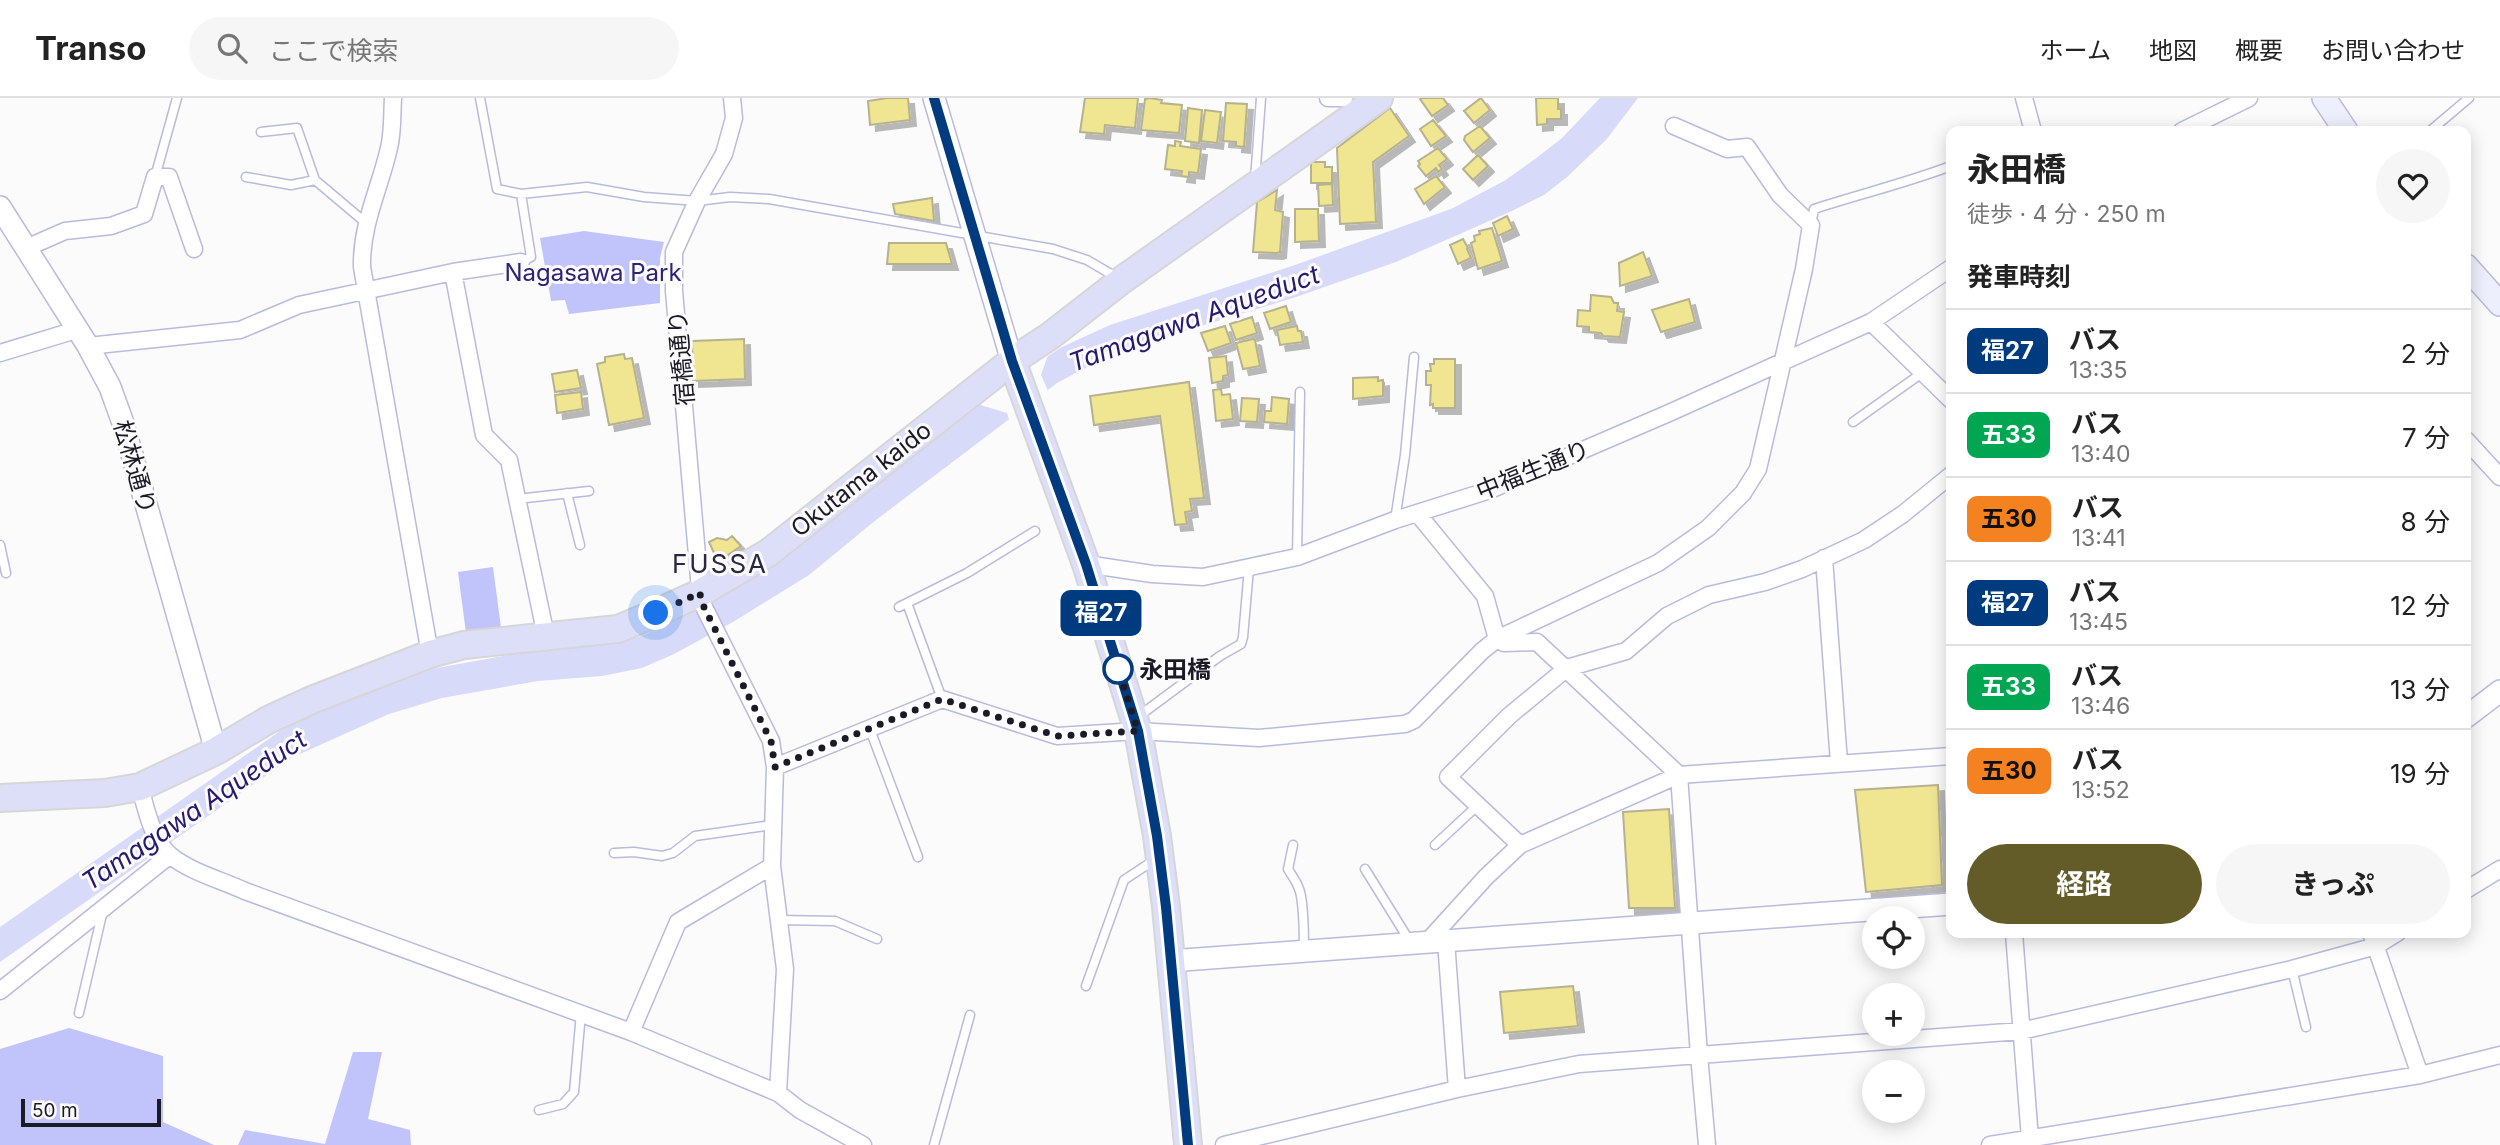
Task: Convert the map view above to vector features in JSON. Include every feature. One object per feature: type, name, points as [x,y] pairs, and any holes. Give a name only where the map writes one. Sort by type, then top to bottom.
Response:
[{"type":"main road","points":[[2324,98],[2343,126]]},
{"type":"main road","name":"Okutama kaido","points":[[0,798],[105,793],[140,787],[216,751],[291,709],[430,654],[464,645],[618,629],[700,597],[768,553],[1122,280],[1254,186],[1360,101]]},
{"type":"main road","points":[[2471,270],[2495,291]]},
{"type":"main road","points":[[1013,365],[1086,564],[1136,725],[1159,856],[1188,1145]]},
{"type":"street","points":[[393,98],[390,146],[366,223],[362,267],[430,654]]},
{"type":"street","name":"宿橋通り","points":[[700,597],[698,547],[674,291],[674,252],[697,201],[724,154],[734,118],[732,98]]},
{"type":"street","points":[[934,98],[1013,365]]},
{"type":"street","points":[[1328,98],[1360,101]]},
{"type":"street","points":[[2024,98],[2032,126]]},
{"type":"street","points":[[2192,126],[2249,98]]},
{"type":"street","points":[[775,767],[942,699],[1057,736],[1136,725],[1259,738],[1405,724],[1415,720],[1497,639],[1658,563],[1708,528],[1743,492],[1758,469],[1804,269],[1811,225],[1780,195],[1747,147],[1727,149],[1674,126]]},
{"type":"street","points":[[26,248],[65,231],[111,226],[144,214],[155,177],[169,177],[194,249]]},
{"type":"street","name":"松林通り","points":[[0,207],[110,387],[123,424],[216,751]]},
{"type":"street","points":[[0,353],[82,338],[240,330],[299,305],[453,272],[521,262]]},
{"type":"street","name":"中福生通り","points":[[1086,564],[1152,574],[1203,577],[1297,557],[1395,520],[1490,490],[1782,363],[1871,322],[1946,271]]},
{"type":"street","points":[[453,272],[484,435],[509,460],[545,636]]},
{"type":"street","points":[[1871,322],[1946,395]]},
{"type":"street","points":[[2471,445],[2500,477]]},
{"type":"street","points":[[1520,845],[1448,776],[1509,716],[1567,668],[1626,651],[1667,616],[1709,595],[1765,582],[1802,569],[1864,540],[1903,514],[1946,479]]},
{"type":"street","points":[[1417,513],[1485,596],[1497,639],[1504,643],[1537,642],[1679,775],[1707,1145]]},
{"type":"street","points":[[1824,558],[1839,763]]},
{"type":"street","points":[[700,597],[771,741],[775,767],[772,866],[785,969],[778,1093]]},
{"type":"street","points":[[2471,713],[2500,691]]},
{"type":"street","points":[[1428,942],[1486,877],[1520,845],[1679,775],[1946,756]]},
{"type":"street","points":[[140,787],[149,818],[167,851],[186,865],[245,891],[631,1032],[778,1093],[800,1110],[863,1145]]},
{"type":"street","points":[[0,991],[104,909],[167,851]]},
{"type":"street","points":[[631,1032],[678,922],[772,866]]},
{"type":"street","points":[[2471,887],[2500,869]]},
{"type":"street","points":[[1170,961],[1946,904]]},
{"type":"street","points":[[2014,938],[2030,1139]]},
{"type":"street","points":[[1224,1145],[1457,1088],[1579,1064],[2021,1031],[2292,969],[2373,939],[2420,1075]]},
{"type":"street","points":[[1428,942],[1457,1088]]},
{"type":"street","points":[[1990,1145],[2420,1075],[2500,1055]]},
{"type":"lane","points":[[155,177],[177,98]]},
{"type":"lane","points":[[480,98],[497,189],[521,194],[587,187],[644,197],[697,201],[730,197],[769,199],[974,234],[1065,253],[1087,260],[1122,280]]},
{"type":"lane","points":[[1254,186],[1261,98]]},
{"type":"lane","points":[[2436,126],[2469,98]]},
{"type":"lane","points":[[261,132],[297,128],[315,180],[366,223]]},
{"type":"lane","points":[[1811,225],[1814,209],[1876,189],[1906,183],[1946,168]]},
{"type":"lane","points":[[246,177],[290,185],[315,180]]},
{"type":"lane","points":[[521,194],[531,257],[521,262]]},
{"type":"lane","points":[[1395,520],[1405,455],[1414,357]]},
{"type":"lane","points":[[1853,422],[1922,373]]},
{"type":"lane","points":[[1297,557],[1300,392]]},
{"type":"lane","points":[[517,499],[589,491]]},
{"type":"lane","points":[[567,493],[580,545]]},
{"type":"lane","points":[[942,699],[903,605],[967,573],[1035,531]]},
{"type":"lane","points":[[0,545],[6,573]]},
{"type":"lane","points":[[1136,725],[1220,656],[1241,644],[1249,568]]},
{"type":"lane","points":[[869,727],[918,857]]},
{"type":"lane","points":[[1435,845],[1477,806]]},
{"type":"lane","points":[[614,853],[634,852],[663,856],[673,853],[695,836],[772,825]]},
{"type":"lane","points":[[1293,845],[1288,869],[1301,891],[1305,938],[1303,950]]},
{"type":"lane","points":[[1086,986],[1124,880],[1159,856]]},
{"type":"lane","points":[[1366,869],[1428,942]]},
{"type":"lane","points":[[79,1013],[104,909]]},
{"type":"lane","points":[[778,920],[835,921],[877,939]]},
{"type":"lane","points":[[2292,969],[2306,1027]]},
{"type":"lane","points":[[539,1110],[563,1104],[574,1093],[581,1013]]},
{"type":"lane","points":[[933,1145],[970,1015]]},
{"type":"green space","name":"Nagasawa Park","points":[[584,231],[664,242],[660,258],[660,303],[569,314],[565,300],[551,301],[540,238]]},
{"type":"green space","points":[[493,567],[501,628],[466,633],[458,572]]},
{"type":"green space","points":[[69,1028],[163,1056],[163,1122],[214,1145],[0,1145],[0,1049]]},
{"type":"green space","points":[[353,1052],[382,1052],[368,1119],[410,1130],[411,1145],[238,1145],[245,1130],[325,1144]]},
{"type":"water","name":"Tamagawa Aqueduct","points":[[1600,98],[1638,98],[1606,140],[1544,195],[1396,262],[1293,298],[1139,345],[1083,369],[1057,383],[876,520],[809,575],[733,622],[674,654],[642,668],[602,676],[538,681],[442,698],[389,714],[291,758],[0,962],[0,927],[280,731],[388,682],[431,669],[541,649],[615,644],[644,635],[694,609],[1062,347],[1110,325],[1292,266],[1451,209],[1504,181],[1535,159],[1562,138]]},
{"type":"pier","points":[[1049,352],[1041,375],[1049,393],[1010,423],[1007,413],[974,403]]},
{"type":"building","points":[[908,98],[910,120],[870,125],[868,101]]},
{"type":"building","points":[[1085,98],[1138,98],[1135,128],[1105,125],[1104,134],[1080,132]]},
{"type":"building","points":[[1443,98],[1448,105],[1432,116],[1420,99]]},
{"type":"building","points":[[1481,98],[1490,110],[1474,123],[1464,111]]},
{"type":"building","points":[[1536,98],[1558,98],[1561,119],[1547,119],[1547,124],[1537,125]]},
{"type":"building","points":[[1145,99],[1162,100],[1161,103],[1182,105],[1179,133],[1141,130]]},
{"type":"building","points":[[1226,103],[1247,104],[1244,147],[1236,146],[1236,142],[1223,141]]},
{"type":"building","points":[[1188,108],[1202,110],[1199,143],[1185,141]]},
{"type":"building","points":[[1390,108],[1409,136],[1373,162],[1376,222],[1340,224],[1337,148]]},
{"type":"building","points":[[1205,110],[1221,112],[1217,143],[1201,141]]},
{"type":"building","points":[[1433,120],[1446,136],[1431,146],[1420,129]]},
{"type":"building","points":[[1480,126],[1490,138],[1473,152],[1464,140],[1465,136]]},
{"type":"building","points":[[1175,141],[1181,142],[1180,146],[1201,149],[1198,173],[1189,172],[1189,177],[1181,176],[1182,171],[1165,169],[1168,145],[1175,146]]},
{"type":"building","points":[[1438,148],[1447,159],[1439,165],[1442,169],[1438,172],[1436,168],[1426,176],[1418,166],[1418,161]]},
{"type":"building","points":[[1478,155],[1488,166],[1473,180],[1463,169]]},
{"type":"building","points":[[1311,162],[1325,162],[1325,167],[1332,167],[1332,183],[1311,183]]},
{"type":"building","points":[[1436,176],[1445,187],[1424,204],[1415,189]]},
{"type":"building","points":[[1332,184],[1333,205],[1319,206],[1318,185]]},
{"type":"building","points":[[1277,190],[1275,210],[1283,212],[1280,252],[1253,252],[1257,202]]},
{"type":"building","points":[[932,198],[934,221],[895,214],[893,204]]},
{"type":"building","points":[[1295,209],[1318,209],[1319,241],[1295,242]]},
{"type":"building","points":[[1507,216],[1513,229],[1498,236],[1493,223]]},
{"type":"building","points":[[1492,228],[1502,261],[1478,269],[1471,243],[1475,241],[1474,236],[1480,234],[1479,231]]},
{"type":"building","points":[[1463,239],[1471,258],[1458,264],[1450,245]]},
{"type":"building","points":[[889,243],[946,243],[952,264],[887,264]]},
{"type":"building","points":[[1643,252],[1652,276],[1620,286],[1619,263]]},
{"type":"building","points":[[1591,295],[1611,297],[1614,303],[1618,303],[1617,311],[1624,312],[1620,337],[1603,336],[1601,333],[1589,332],[1589,327],[1577,326],[1578,310],[1590,311]]},
{"type":"building","points":[[1689,299],[1695,322],[1661,332],[1652,310]]},
{"type":"building","points":[[1286,306],[1291,322],[1270,329],[1264,313]]},
{"type":"building","points":[[1252,317],[1257,333],[1236,340],[1230,324]]},
{"type":"building","points":[[1225,326],[1231,343],[1208,351],[1201,333]]},
{"type":"building","points":[[1297,326],[1303,342],[1280,345],[1277,330]]},
{"type":"building","points":[[744,339],[745,379],[693,381],[692,341]]},
{"type":"building","points":[[1253,339],[1260,366],[1243,369],[1236,343]]},
{"type":"building","points":[[624,354],[625,359],[632,358],[644,418],[609,425],[597,364],[605,362],[605,357]]},
{"type":"building","points":[[1226,356],[1228,375],[1223,376],[1223,381],[1212,383],[1209,358]]},
{"type":"building","points":[[1434,359],[1455,359],[1455,408],[1433,408],[1433,404],[1430,405],[1431,385],[1426,385],[1426,371],[1431,371],[1430,364],[1434,364]]},
{"type":"building","points":[[577,370],[581,388],[555,392],[552,374]]},
{"type":"building","points":[[1378,377],[1378,381],[1383,380],[1383,396],[1353,399],[1353,378]]},
{"type":"building","points":[[1189,382],[1204,498],[1190,499],[1192,511],[1185,512],[1187,524],[1175,525],[1160,416],[1094,425],[1090,396]]},
{"type":"building","points":[[1221,389],[1222,395],[1230,394],[1233,419],[1216,421],[1213,390]]},
{"type":"building","points":[[581,392],[583,409],[557,413],[555,395]]},
{"type":"building","points":[[1272,397],[1289,399],[1287,424],[1264,422],[1265,411],[1271,411]]},
{"type":"building","points":[[1242,398],[1259,399],[1257,422],[1240,421]]},
{"type":"building","points":[[732,536],[741,546],[718,562],[709,542],[717,538],[727,540]]},
{"type":"building","points":[[1938,785],[1942,885],[1866,892],[1855,790]]},
{"type":"building","points":[[1669,809],[1675,908],[1629,908],[1623,812]]},
{"type":"building","points":[[1573,986],[1578,1026],[1504,1033],[1500,992]]},
{"type":"bus line","name":"福27","points":[[934,98],[1012,361],[1086,564],[1138,731],[1157,836],[1166,907],[1188,1145]]},
{"type":"place","name":"永田橋","points":[[1118,669]]},
{"type":"district","name":"FUSSA","points":[[720,563]]},
{"type":"route","points":[[656,613],[700,593],[701,601],[771,741],[775,767],[942,699],[1057,736],[1138,731],[1118,669]]}]
